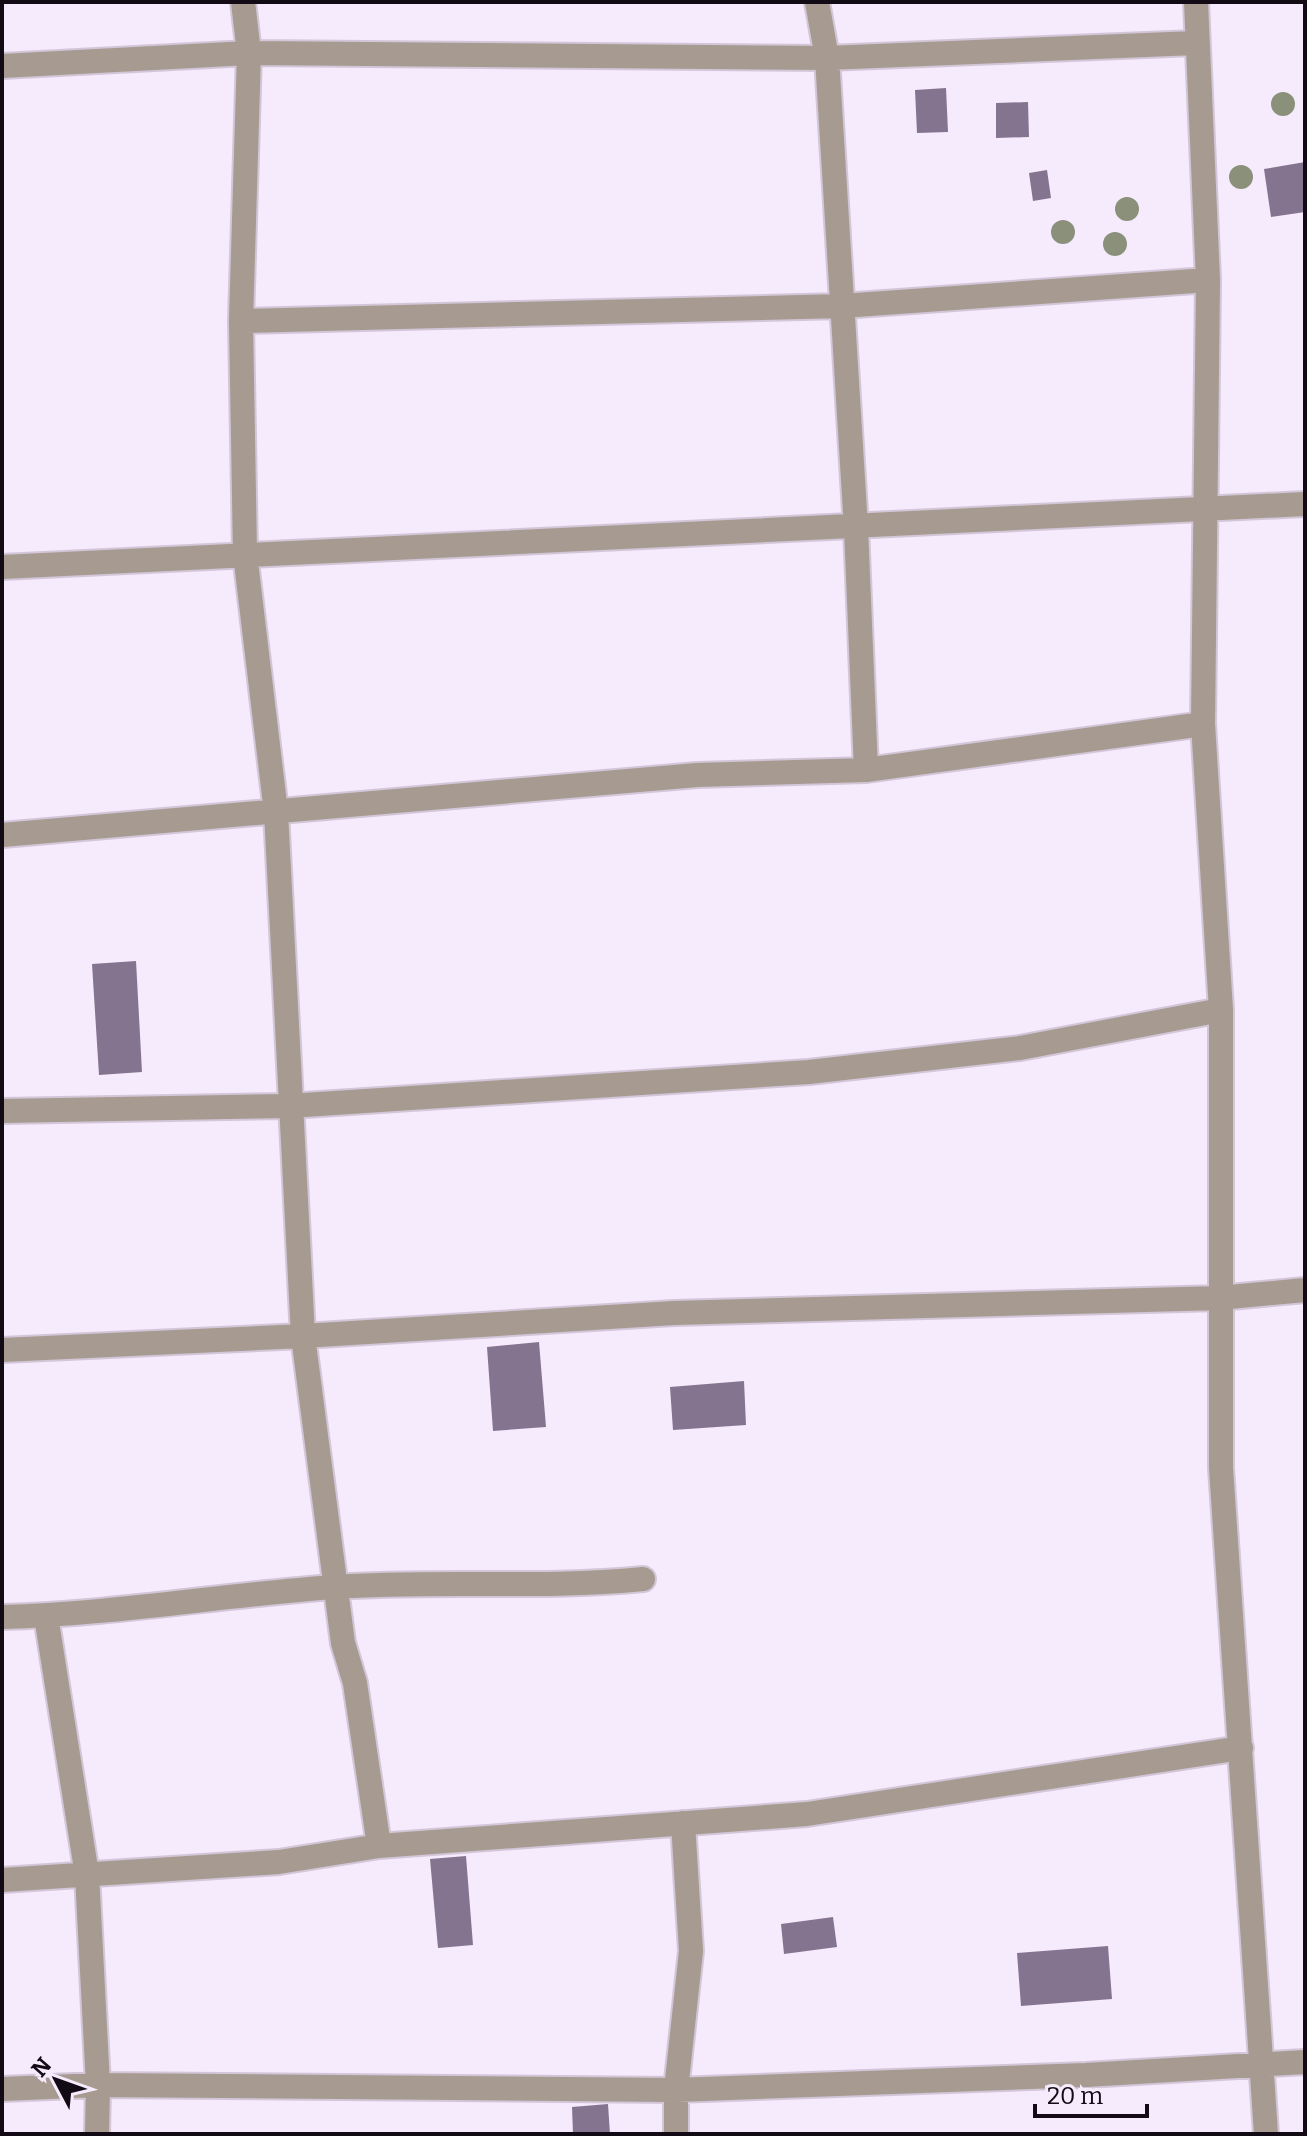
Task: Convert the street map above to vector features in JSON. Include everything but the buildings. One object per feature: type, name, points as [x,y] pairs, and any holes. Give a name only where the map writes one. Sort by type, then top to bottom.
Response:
[{"type":"street","points":[[243,2],[249,53],[241,321],[245,554],[276,812],[303,1336],[343,1643],[355,1683],[379,1846]]},
{"type":"street","points":[[817,2],[827,58],[856,528],[866,770]]},
{"type":"street","points":[[1196,2],[1195,43],[1208,280],[1208,509],[1203,724],[1221,1010],[1221,1468],[1266,2134]]},
{"type":"street","points":[[2,66],[249,53],[827,58],[1195,43]]},
{"type":"street","points":[[241,321],[842,306],[1208,280]]},
{"type":"street","points":[[2,567],[1305,504]]},
{"type":"street","points":[[2,835],[697,775],[866,770],[1203,724]]},
{"type":"street","points":[[2,1111],[289,1106],[809,1072],[1020,1048],[1221,1010]]},
{"type":"street","points":[[2,1350],[303,1336],[674,1313],[1219,1298],[1305,1290]]},
{"type":"street","points":[[2,1617],[46,1616],[335,1587],[575,1586],[643,1579]]},
{"type":"street","points":[[46,1616],[87,1875],[98,2085],[97,2134]]},
{"type":"street","points":[[2,1880],[279,1862],[379,1846],[807,1814],[1241,1748]]},
{"type":"street","points":[[676,2134],[676,2090],[691,1951],[683,1823]]},
{"type":"street","points":[[2,2089],[98,2085],[676,2090],[1305,2062]]}]
